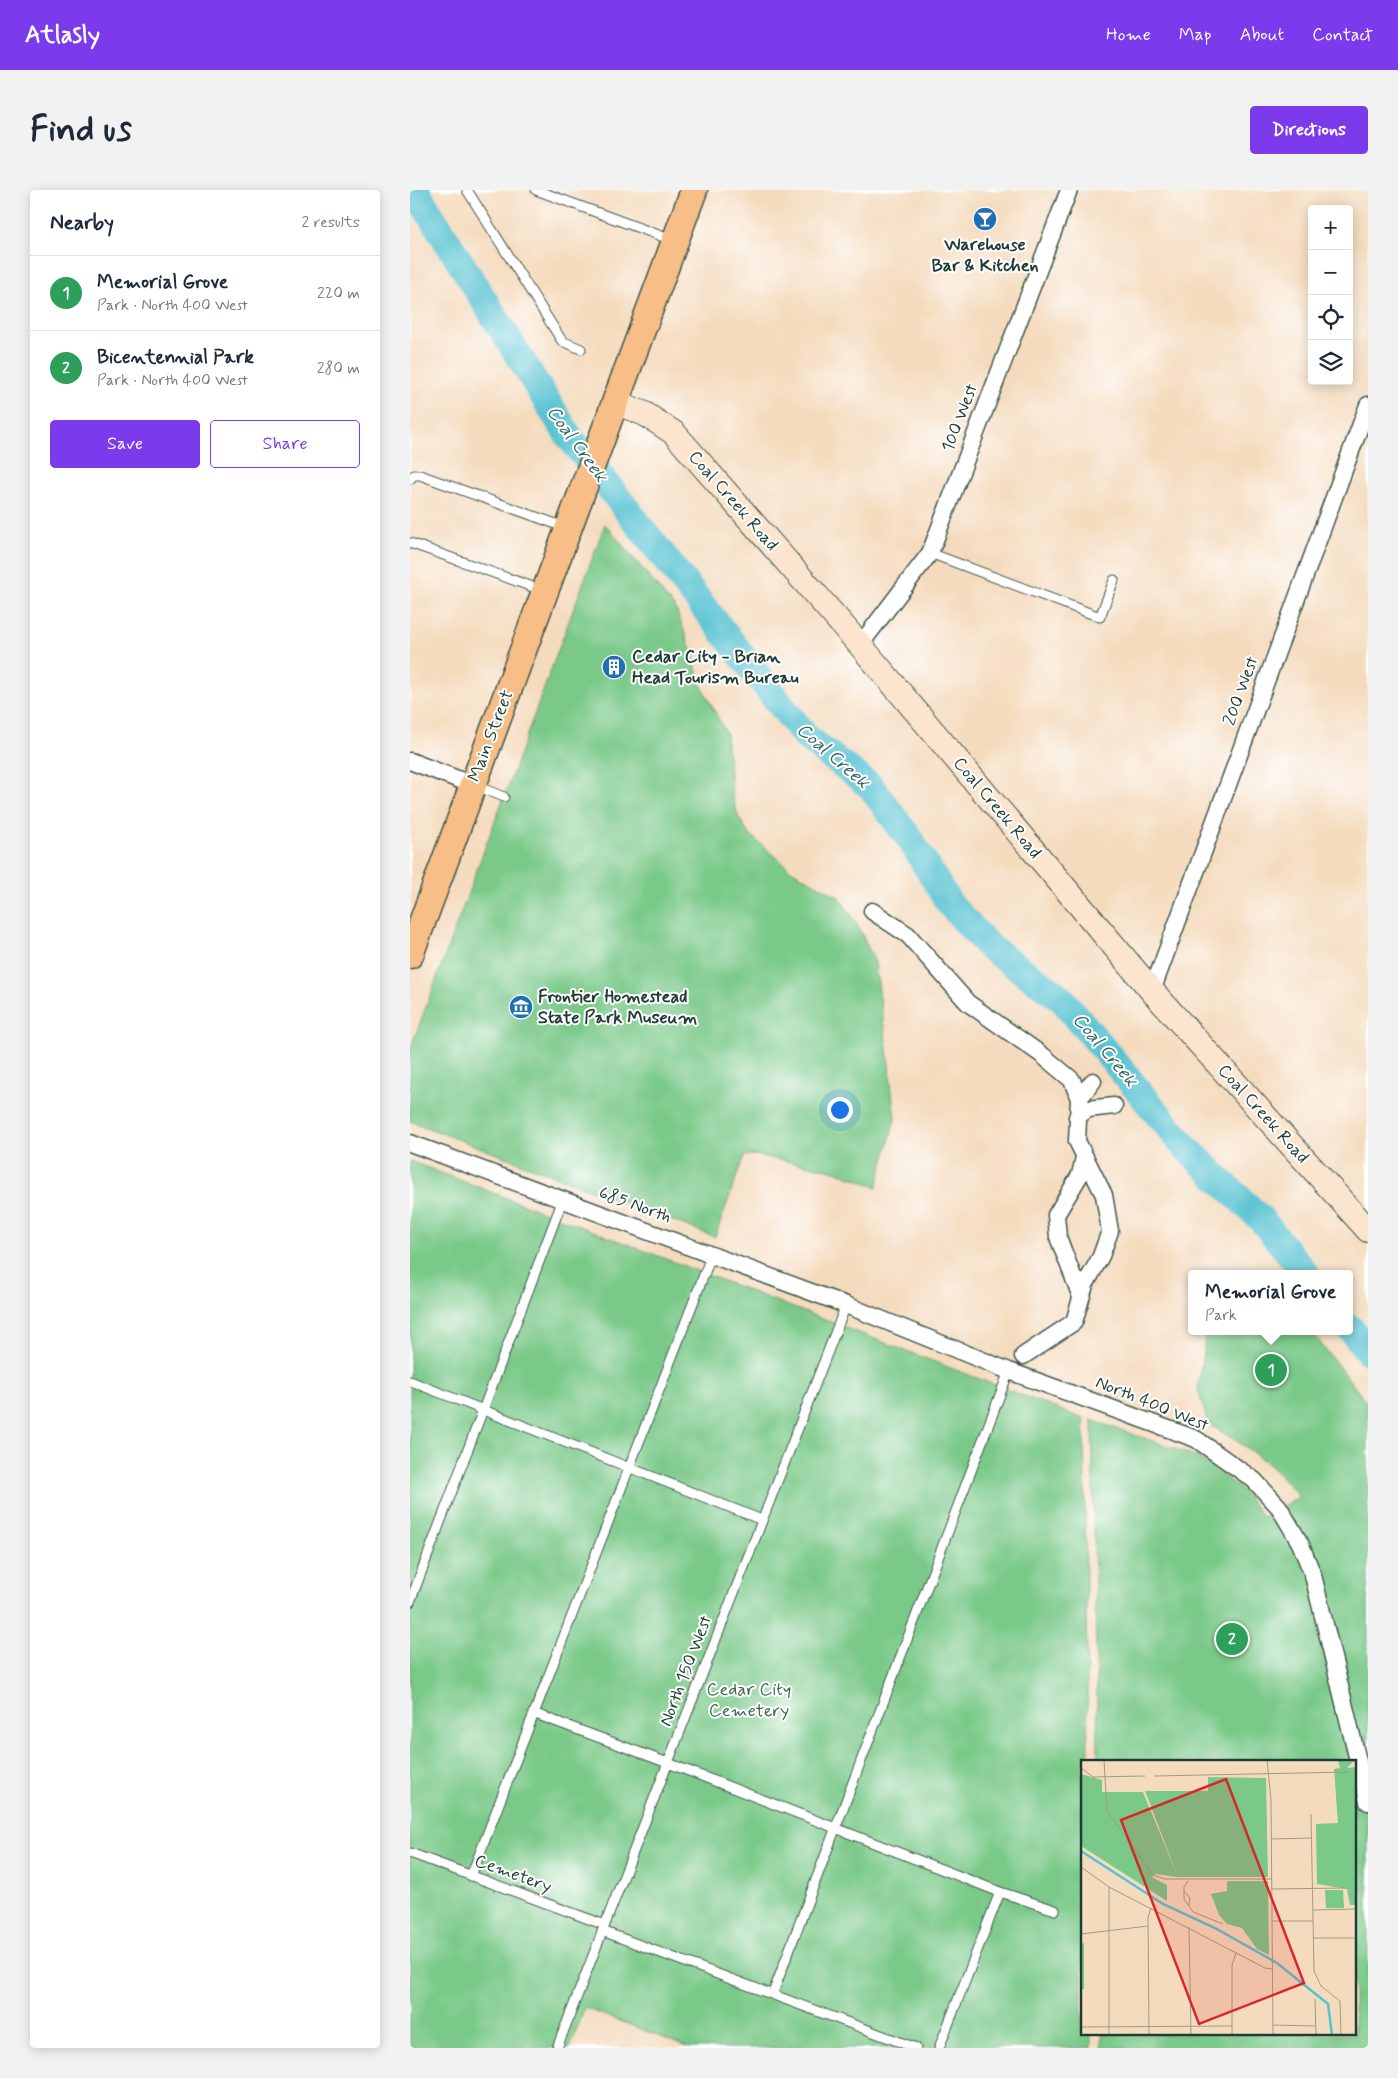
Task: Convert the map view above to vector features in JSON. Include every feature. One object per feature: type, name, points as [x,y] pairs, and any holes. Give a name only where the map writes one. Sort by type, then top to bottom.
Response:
[{"type":"main road","points":[[675,241],[694,190]]},
{"type":"main road","name":"Main Street","points":[[410,955],[572,523],[675,241]]},
{"type":"main road","name":"Coal Creek Road","points":[[615,402],[645,414],[674,433],[860,645],[1152,991],[1368,1230]]},
{"type":"street","name":"100 West","points":[[860,645],[930,553],[1068,190]]},
{"type":"street","name":"200 West","points":[[1152,991],[1368,405]]},
{"type":"street","points":[[410,761],[473,785]]},
{"type":"street","points":[[872,911],[908,935],[968,1002],[1042,1055],[1072,1080],[1079,1099],[1077,1141],[1104,1195],[1110,1231],[1101,1256],[1085,1286],[1074,1322],[1023,1356]]},
{"type":"street","points":[[1079,1099],[1093,1081]]},
{"type":"street","points":[[1077,1117],[1088,1109],[1114,1106]]},
{"type":"street","name":"685 North","points":[[410,1143],[846,1305]]},
{"type":"street","points":[[1081,1297],[1058,1237],[1056,1216],[1080,1175],[1084,1157]]},
{"type":"street","name":"North 400 West","points":[[846,1305],[1009,1371],[1196,1439],[1254,1480],[1279,1507],[1300,1542],[1313,1575],[1368,1802]]},
{"type":"lane","points":[[467,190],[562,341],[581,348]]},
{"type":"lane","points":[[536,190],[675,241]]},
{"type":"lane","points":[[410,479],[414,475],[420,475],[572,523]]},
{"type":"lane","points":[[410,543],[546,592]]},
{"type":"lane","points":[[930,553],[1100,617],[1114,580]]},
{"type":"lane","points":[[473,785],[504,797]]},
{"type":"lane","points":[[410,1602],[563,1199]]},
{"type":"lane","points":[[470,1876],[712,1254]]},
{"type":"lane","name":"North 150 West","points":[[557,2048],[846,1305]]},
{"type":"lane","points":[[773,1993],[1009,1371]]},
{"type":"lane","points":[[410,1381],[762,1520]]},
{"type":"lane","points":[[533,1713],[835,1827],[1000,1892],[1055,1910]]},
{"type":"lane","name":"Cemetery","points":[[410,1853],[916,2048]]},
{"type":"lane","points":[[939,2048],[1000,1892]]},
{"type":"green space","points":[[605,524],[676,609],[693,655],[699,681],[726,733],[732,796],[738,816],[748,833],[791,870],[839,897],[858,926],[875,962],[895,1119],[877,1187],[832,1170],[755,1155],[744,1156],[715,1237],[410,1121],[410,1050]]},
{"type":"green space","name":"Cedar City Cemetery","points":[[410,1161],[1084,1419],[1088,1760],[1081,1760],[1081,2036],[1091,2036],[1091,2048],[690,2048],[585,2008],[570,2048],[410,2048]]},
{"type":"green space","points":[[1205,1335],[1314,1335],[1368,1404],[1368,2048],[1102,2048],[1102,2036],[1356,2036],[1356,1760],[1098,1760],[1092,1420],[1198,1457],[1243,1491],[1263,1517],[1299,1497],[1279,1474],[1257,1456],[1208,1424],[1198,1390]]},
{"type":"waterway","name":"Coal Creek","points":[[415,190],[568,435],[806,737],[870,786],[910,839],[949,903],[989,947],[1061,998],[1187,1149],[1261,1219],[1303,1270]]},
{"type":"waterway","name":"Coal Creek","points":[[1353,1332],[1368,1351]]},
{"type":"place","name":"Warehouse Bar & Kitchen","points":[[985,219]]},
{"type":"place","name":"Cedar City - Brian Head Tourism Bureau","points":[[614,667]]},
{"type":"place","name":"Frontier Homestead State Park Museum","points":[[521,1007]]},
{"type":"place","name":"Memorial Grove","points":[[1271,1370]]},
{"type":"place","name":"Bicentennial Park","points":[[1232,1639]]}]
